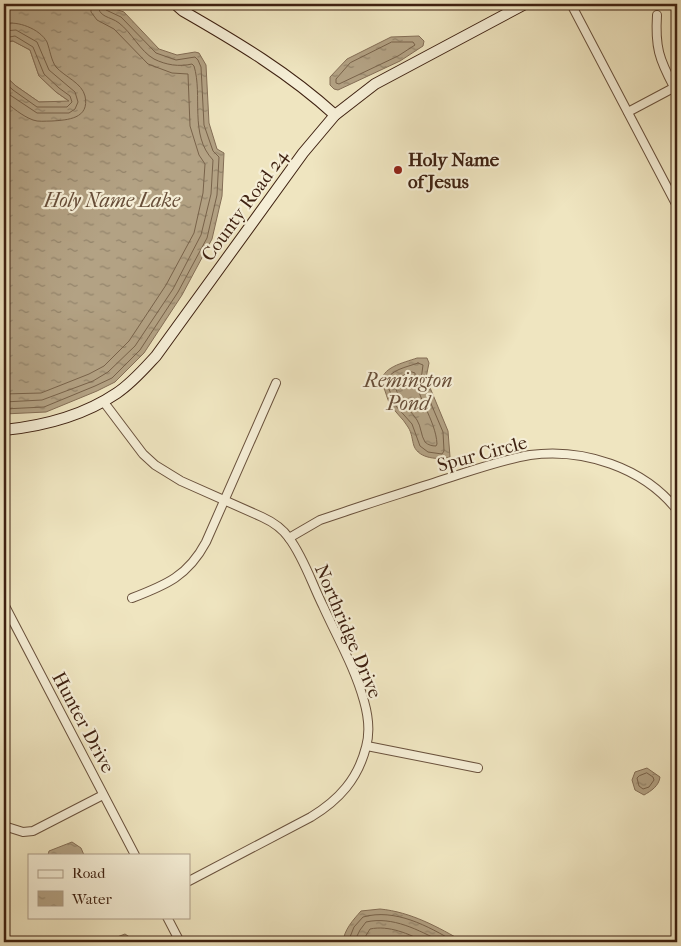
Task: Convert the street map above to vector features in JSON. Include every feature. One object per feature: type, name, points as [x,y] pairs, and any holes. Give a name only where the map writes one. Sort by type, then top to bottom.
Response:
[{"type":"street","points":[[175,4],[183,11],[241,45],[294,80],[335,116]]},
{"type":"street","name":"County Road 24","points":[[4,430],[47,424],[72,416],[117,393],[138,376],[156,356],[303,152],[335,116],[355,98],[384,79],[525,4]]},
{"type":"street","points":[[571,4],[677,206]]},
{"type":"street","points":[[628,112],[675,87],[662,64],[656,46],[657,15]]},
{"type":"street","points":[[132,598],[166,585],[189,567],[198,556],[206,542],[276,383]]},
{"type":"street","name":"Northridge Drive","points":[[103,401],[154,465],[181,481],[274,523],[289,538],[299,554],[365,703],[368,720],[366,746],[359,767],[351,782],[340,796],[327,807],[190,880]]},
{"type":"street","name":"Spur Circle","points":[[289,538],[320,520],[344,512],[491,465],[529,456],[551,454],[588,457],[626,470],[660,492],[677,510]]},
{"type":"street","name":"Hunter Drive","points":[[4,604],[134,854]]},
{"type":"street","points":[[366,746],[478,768]]},
{"type":"street","points":[[4,826],[23,832],[33,831],[103,795]]},
{"type":"street","points":[[168,918],[180,942]]},
{"type":"shaded area","points":[[13,41],[30,50],[39,76],[70,102],[39,102],[4,75],[4,43]]},
{"type":"water","name":"Holy Name Lake","points":[[4,4],[110,4],[109,7],[124,12],[159,49],[177,55],[199,53],[206,65],[209,123],[217,149],[224,153],[222,196],[212,239],[182,295],[144,353],[115,382],[46,412],[4,414],[4,75],[39,102],[69,101],[39,76],[30,50],[13,41],[4,43]]},
{"type":"water","points":[[419,36],[424,41],[423,46],[400,61],[338,90],[330,85],[330,77],[347,59],[391,37]]},
{"type":"water","name":"Remington Pond","points":[[417,358],[427,358],[429,363],[426,378],[448,431],[450,457],[430,458],[420,454],[414,446],[409,429],[391,406],[381,384],[385,373],[394,366]]},
{"type":"water","points":[[647,768],[660,777],[656,786],[644,795],[635,790],[632,780],[635,772]]},
{"type":"water","points":[[72,842],[81,848],[84,854],[48,854],[49,851]]},
{"type":"water","points":[[380,909],[403,913],[434,926],[464,942],[343,942],[347,929],[361,911]]},
{"type":"water","points":[[125,934],[137,942],[104,942]]},
{"type":"place","name":"Holy Name of Jesus","points":[[398,170]]}]
